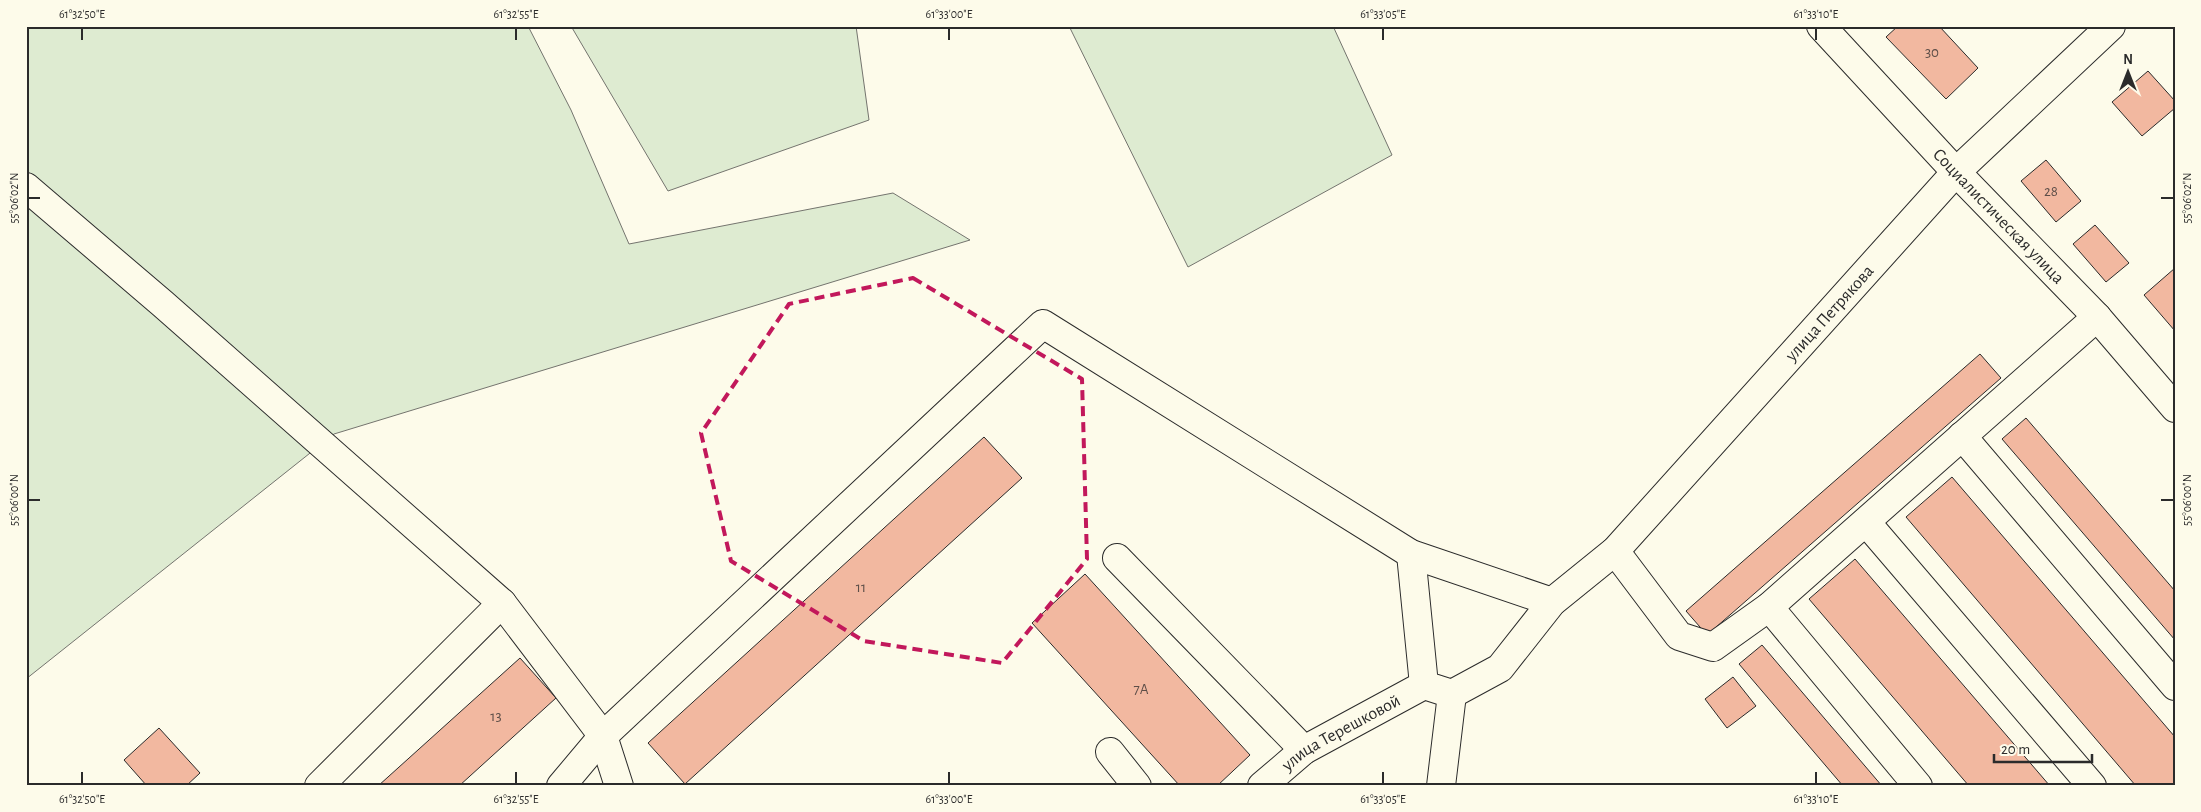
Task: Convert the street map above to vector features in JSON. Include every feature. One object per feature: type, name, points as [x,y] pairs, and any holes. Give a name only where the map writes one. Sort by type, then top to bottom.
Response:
[{"type":"street","name":"Социалистическая улица","points":[[1821,26],[1956,172],[2097,317],[2175,408]]},
{"type":"street","name":"улица Петрякова","points":[[1452,694],[1500,668],[1552,602],[1615,551],[1956,172],[2111,26]]},
{"type":"street","points":[[26,187],[163,304],[502,604],[603,736],[620,786]]},
{"type":"street","points":[[1615,551],[1679,636],[1713,647],[1769,607],[2097,317]]},
{"type":"street","points":[[561,786],[603,736],[1043,324],[1411,554],[1552,602]]},
{"type":"street","points":[[1962,436],[2175,686]]},
{"type":"street","points":[[1866,522],[2092,786]]},
{"type":"street","points":[[1411,554],[1424,684],[1452,694],[1441,786]]},
{"type":"street","points":[[1117,558],[1304,750]]},
{"type":"street","points":[[319,786],[502,604]]},
{"type":"street","points":[[1769,607],[1918,786]]},
{"type":"street","name":"улица Терешковой","points":[[1262,786],[1304,750],[1424,684]]},
{"type":"street","points":[[1110,752],[1137,786]]},
{"type":"highlighted area","points":[[913,278],[1082,379],[1087,559],[1002,663],[864,641],[731,561],[701,433],[789,304]]},
{"type":"green space","points":[[26,26],[528,26],[571,110],[629,244],[893,193],[970,240],[334,434],[26,679]]},
{"type":"green space","points":[[571,26],[856,26],[869,120],[668,191]]},
{"type":"green space","points":[[1069,26],[1333,26],[1392,155],[1188,267]]},
{"type":"building","points":[[1898,26],[1939,26],[1978,68],[1946,99],[1886,37]]},
{"type":"building","points":[[2148,71],[2175,101],[2175,108],[2142,136],[2112,102]]},
{"type":"building","points":[[2046,160],[2081,201],[2056,222],[2021,181]]},
{"type":"building","points":[[2095,225],[2129,263],[2106,282],[2073,244]]},
{"type":"building","points":[[2175,268],[2175,331],[2144,295]]},
{"type":"building","points":[[1980,354],[2001,378],[1707,635],[1686,611]]},
{"type":"building","points":[[2026,418],[2175,591],[2175,640],[2002,439]]},
{"type":"building","points":[[984,437],[1022,478],[685,784],[648,743]]},
{"type":"building","points":[[1952,477],[2175,737],[2175,786],[2136,786],[1906,517]]},
{"type":"building","points":[[1855,559],[2050,786],[1969,786],[1809,599]]},
{"type":"building","points":[[1085,574],[1250,755],[1217,786],[1180,786],[1032,623]]},
{"type":"building","points":[[1762,645],[1882,786],[1843,786],[1739,664]]},
{"type":"building","points":[[520,658],[556,698],[459,786],[378,786]]},
{"type":"building","points":[[1733,677],[1756,706],[1727,728],[1705,699]]},
{"type":"building","points":[[159,728],[200,773],[186,786],[147,786],[124,760]]}]
